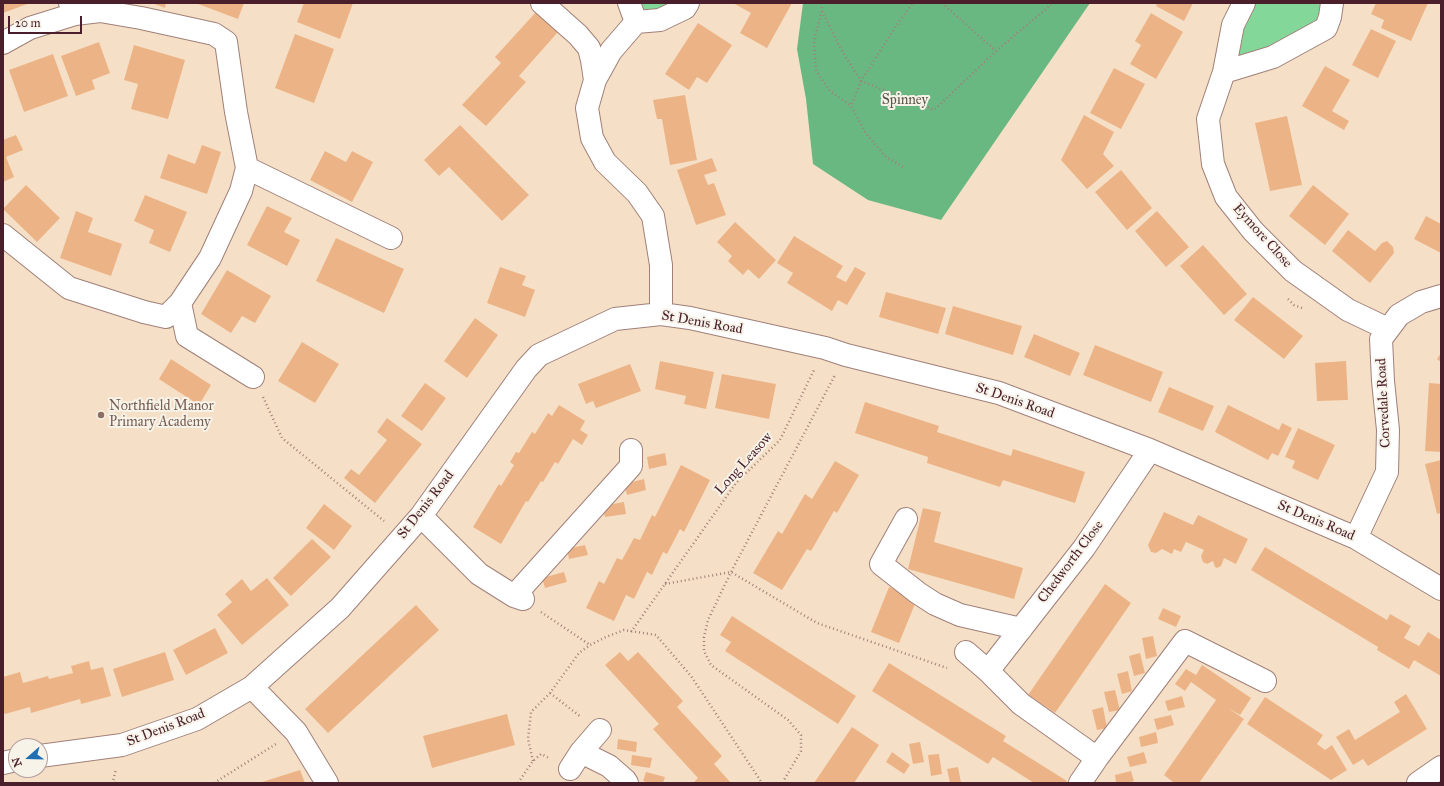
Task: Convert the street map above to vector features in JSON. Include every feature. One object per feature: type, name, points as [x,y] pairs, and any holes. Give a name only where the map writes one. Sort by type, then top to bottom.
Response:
[{"type":"street","points":[[542,3],[578,35],[589,48],[594,80]]},
{"type":"street","points":[[661,314],[661,265],[653,216],[637,193],[605,162],[592,138],[587,108],[594,80],[632,12],[660,20],[684,8],[688,3]]},
{"type":"street","name":"Eymore Close","points":[[1244,3],[1233,25],[1224,72],[1208,118],[1212,164],[1226,197],[1253,231],[1293,271],[1348,310],[1388,329]]},
{"type":"street","points":[[1224,72],[1273,57],[1326,28],[1330,17],[1332,3]]},
{"type":"street","points":[[3,43],[30,28],[73,9],[100,11],[142,18],[214,34],[226,42],[236,112],[247,168],[241,191],[210,258],[180,303],[166,316],[144,312],[69,288],[3,235]]},
{"type":"street","points":[[247,168],[391,238]]},
{"type":"street","name":"Corvedale Road","points":[[1356,538],[1387,472],[1388,430],[1383,381],[1381,338],[1399,315],[1421,302],[1441,296]]},
{"type":"street","points":[[180,303],[187,336],[253,377]]},
{"type":"street","name":"St Denis Road","points":[[48,755],[122,745],[197,719],[252,687],[340,608],[421,516],[526,369],[539,355],[615,319],[661,314],[735,328],[825,348],[846,355],[999,393],[1150,450],[1356,538],[1441,589]]},
{"type":"street","points":[[421,516],[479,574],[518,598],[631,466],[631,450]]},
{"type":"street","name":"Chedworth Close","points":[[988,671],[1084,548],[1150,450]]},
{"type":"street","points":[[906,519],[881,564],[918,593],[935,604],[960,615],[1021,629]]},
{"type":"street","points":[[1080,783],[1185,641],[1265,681]]},
{"type":"street","points":[[966,652],[988,671],[1021,704],[1097,758]]},
{"type":"street","points":[[252,687],[296,732],[327,783]]},
{"type":"street","points":[[600,730],[575,761],[609,766],[627,783]]},
{"type":"street","points":[[1418,783],[1441,767]]},
{"type":"path","points":[[822,3],[822,11],[814,40],[816,71],[830,91],[851,106],[865,132],[886,156],[903,167]]},
{"type":"path","points":[[851,106],[861,81],[894,29],[913,3]]},
{"type":"path","points":[[942,3],[996,51]]},
{"type":"path","points":[[822,11],[842,51],[861,81],[934,110],[996,51],[1053,3]]},
{"type":"path","name":"Long Leasow","points":[[631,632],[736,483],[780,440],[825,348]]},
{"type":"path","points":[[783,782],[801,751],[801,735],[788,720],[711,665],[704,651],[704,637],[708,620],[731,572],[846,355]]},
{"type":"path","points":[[253,377],[282,438],[403,536]]},
{"type":"path","points":[[664,584],[731,572],[818,623],[951,669],[966,652]]},
{"type":"path","points":[[518,598],[590,645]]},
{"type":"path","points":[[518,783],[533,761],[528,738],[531,712],[550,693],[579,653],[590,645],[624,630],[656,635],[691,676],[762,783]]},
{"type":"path","points":[[550,693],[600,730]]},
{"type":"path","points":[[214,783],[296,732]]},
{"type":"green space","points":[[639,3],[680,3],[659,12],[643,12]]},
{"type":"green space","name":"Spinney","points":[[803,3],[1090,3],[941,220],[868,200],[813,164],[806,99],[797,49]]},
{"type":"green space","points":[[1252,3],[1323,3],[1321,23],[1273,53],[1236,57],[1235,37]]},
{"type":"building","points":[[3,3],[30,3],[3,13]]},
{"type":"building","points":[[152,3],[166,3],[165,8]]},
{"type":"building","points":[[198,3],[244,3],[238,19]]},
{"type":"building","points":[[304,3],[353,3],[340,39],[297,22]]},
{"type":"building","points":[[733,3],[792,3],[767,48],[740,33],[751,13]]},
{"type":"building","points":[[1157,3],[1193,3],[1184,21],[1156,6]]},
{"type":"building","points":[[1376,3],[1428,3],[1411,41],[1381,28],[1384,20],[1371,14]]},
{"type":"building","points":[[536,12],[558,32],[519,76],[526,82],[486,126],[462,105],[501,63],[495,57]]},
{"type":"building","points":[[1151,13],[1183,32],[1156,79],[1130,64],[1141,45],[1135,41]]},
{"type":"building","points":[[698,23],[732,45],[707,83],[697,77],[689,90],[665,74]]},
{"type":"building","points":[[1371,29],[1396,41],[1378,78],[1352,65]]},
{"type":"building","points":[[295,34],[334,49],[314,103],[275,88]]},
{"type":"building","points":[[99,42],[110,73],[92,80],[95,89],[76,96],[61,56]]},
{"type":"building","points":[[134,45],[185,60],[168,119],[131,109],[138,84],[124,80]]},
{"type":"building","points":[[53,54],[68,96],[24,112],[9,70]]},
{"type":"building","points":[[1325,66],[1350,80],[1332,111],[1349,121],[1344,130],[1302,106]]},
{"type":"building","points":[[1114,68],[1145,84],[1121,129],[1090,113]]},
{"type":"building","points":[[685,95],[697,160],[670,165],[662,119],[657,119],[653,100]]},
{"type":"building","points":[[1084,115],[1114,132],[1103,154],[1114,166],[1087,189],[1061,160]]},
{"type":"building","points":[[1287,116],[1302,185],[1270,191],[1255,123]]},
{"type":"building","points":[[460,125],[529,195],[502,221],[449,167],[439,176],[424,160]]},
{"type":"building","points":[[16,135],[23,150],[6,157],[14,177],[3,182],[3,140]]},
{"type":"building","points":[[202,145],[221,152],[207,194],[160,178],[168,154],[195,164]]},
{"type":"building","points":[[325,151],[346,162],[352,151],[373,162],[352,202],[310,180]]},
{"type":"building","points":[[712,158],[717,171],[704,175],[708,185],[714,183],[726,215],[696,225],[677,170]]},
{"type":"building","points":[[1121,170],[1152,208],[1127,230],[1095,192]]},
{"type":"building","points":[[26,185],[60,218],[37,242],[3,209]]},
{"type":"building","points":[[1313,185],[1349,214],[1325,245],[1289,216]]},
{"type":"building","points":[[145,195],[187,212],[170,252],[149,243],[154,230],[134,221]]},
{"type":"building","points":[[267,206],[292,218],[284,232],[300,240],[287,266],[247,245]]},
{"type":"building","points":[[76,211],[93,218],[88,232],[122,244],[111,276],[60,258]]},
{"type":"building","points":[[1157,211],[1189,247],[1166,267],[1135,231]]},
{"type":"building","points":[[1426,216],[1441,224],[1441,253],[1414,239]]},
{"type":"building","points":[[735,222],[776,260],[759,279],[748,269],[743,275],[728,261],[732,256],[717,242]]},
{"type":"building","points":[[1348,230],[1375,251],[1382,243],[1387,241],[1393,247],[1394,253],[1370,283],[1332,251]]},
{"type":"building","points":[[794,236],[843,266],[836,277],[846,282],[855,267],[866,273],[847,305],[838,300],[832,311],[787,283],[793,273],[777,263]]},
{"type":"building","points":[[336,238],[404,269],[384,313],[316,281]]},
{"type":"building","points":[[1203,245],[1247,294],[1224,315],[1180,266]]},
{"type":"building","points":[[500,267],[526,276],[522,285],[535,290],[525,317],[487,303]]},
{"type":"building","points":[[227,270],[271,296],[255,323],[242,316],[231,333],[201,314]]},
{"type":"building","points":[[886,292],[946,308],[938,334],[879,317]]},
{"type":"building","points":[[1253,297],[1303,336],[1284,359],[1234,320]]},
{"type":"building","points":[[953,306],[1022,326],[1013,355],[945,334]]},
{"type":"building","points":[[475,318],[498,335],[467,378],[444,361]]},
{"type":"building","points":[[1034,334],[1080,353],[1070,376],[1024,357]]},
{"type":"building","points":[[302,342],[339,364],[315,403],[278,381]]},
{"type":"building","points":[[1095,345],[1163,372],[1151,402],[1083,375]]},
{"type":"building","points":[[1441,353],[1441,362],[1437,359]]},
{"type":"building","points":[[171,359],[211,385],[199,405],[159,379]]},
{"type":"building","points":[[660,361],[714,372],[706,409],[684,404],[686,396],[655,389]]},
{"type":"building","points":[[1346,361],[1348,400],[1317,401],[1315,363]]},
{"type":"building","points":[[630,364],[641,391],[596,408],[593,401],[586,404],[578,384]]},
{"type":"building","points":[[722,374],[776,384],[769,419],[715,408]]},
{"type":"building","points":[[425,383],[446,398],[422,431],[401,416]]},
{"type":"building","points":[[1429,383],[1441,384],[1441,452],[1425,451]]},
{"type":"building","points":[[1169,387],[1214,406],[1203,431],[1158,412]]},
{"type":"building","points":[[865,402],[939,426],[937,432],[1011,456],[1013,449],[1085,472],[1075,503],[1003,480],[1000,487],[927,463],[928,457],[855,433]]},
{"type":"building","points":[[559,405],[585,421],[580,430],[588,435],[582,445],[573,439],[558,464],[555,462],[543,482],[541,481],[528,502],[526,501],[501,544],[473,527],[499,484],[501,486],[514,465],[510,462],[516,452],[519,453],[532,432],[535,434],[548,413],[552,416]]},
{"type":"building","points":[[1228,405],[1279,430],[1282,423],[1292,428],[1278,456],[1272,453],[1268,460],[1215,432]]},
{"type":"building","points":[[387,418],[422,444],[375,503],[344,478],[351,469],[359,475],[387,440],[377,432]]},
{"type":"building","points":[[1298,428],[1335,445],[1318,480],[1292,468],[1295,461],[1285,457]]},
{"type":"building","points":[[665,453],[667,465],[649,469],[647,457]]},
{"type":"building","points":[[1441,460],[1441,513],[1437,514],[1425,464]]},
{"type":"building","points":[[835,461],[859,475],[837,513],[834,511],[811,551],[807,549],[782,590],[753,573],[778,531],[782,534],[805,494],[812,499]]},
{"type":"building","points":[[681,465],[710,480],[684,532],[680,529],[667,554],[663,552],[652,575],[647,572],[634,599],[626,595],[614,621],[586,608],[599,581],[604,584],[617,558],[622,560],[634,538],[640,540],[652,515],[655,517]]},
{"type":"building","points":[[644,479],[646,490],[627,495],[624,484]]},
{"type":"building","points":[[624,502],[626,514],[605,517],[602,506]]},
{"type":"building","points":[[324,504],[352,526],[334,550],[306,528]]},
{"type":"building","points":[[923,508],[941,512],[934,542],[1023,568],[1014,599],[908,569]]},
{"type":"building","points":[[1164,512],[1193,525],[1198,515],[1248,539],[1236,564],[1224,558],[1221,566],[1217,568],[1215,567],[1213,561],[1207,564],[1203,562],[1201,556],[1204,550],[1186,542],[1181,552],[1174,549],[1172,554],[1162,549],[1156,553],[1151,552],[1148,545]]},
{"type":"building","points":[[312,539],[331,557],[291,596],[273,578]]},
{"type":"building","points":[[585,545],[588,555],[569,559],[567,549]]},
{"type":"building","points":[[1265,547],[1387,620],[1390,614],[1411,626],[1404,638],[1419,646],[1428,632],[1441,640],[1441,676],[1414,660],[1409,669],[1377,650],[1378,647],[1251,570]]},
{"type":"building","points":[[564,572],[567,582],[545,588],[542,578]]},
{"type":"building","points":[[267,578],[289,605],[242,645],[217,615],[232,602],[225,594],[242,579],[251,591]]},
{"type":"building","points":[[1105,584],[1131,603],[1055,713],[1028,695]]},
{"type":"building","points":[[889,587],[917,599],[899,643],[871,632]]},
{"type":"building","points":[[416,605],[439,630],[328,733],[305,709]]},
{"type":"building","points":[[1163,608],[1181,616],[1176,627],[1158,619]]},
{"type":"building","points":[[732,616],[856,696],[838,724],[725,651],[731,642],[720,635]]},
{"type":"building","points":[[215,628],[228,653],[186,675],[173,650]]},
{"type":"building","points":[[1153,636],[1157,656],[1146,659],[1142,638]]},
{"type":"building","points":[[165,652],[174,680],[122,697],[113,669]]},
{"type":"building","points":[[620,652],[628,661],[638,652],[683,701],[677,707],[722,756],[714,764],[731,783],[693,783],[698,778],[653,729],[659,724],[605,665]]},
{"type":"building","points":[[1140,653],[1145,673],[1134,676],[1129,656]]},
{"type":"building","points":[[89,661],[91,670],[103,667],[111,696],[81,704],[80,699],[31,713],[30,707],[5,714],[3,712],[3,677],[20,672],[23,683],[48,676],[49,679],[73,673],[71,666]]},
{"type":"building","points":[[889,663],[1006,736],[1003,741],[1067,781],[1065,783],[1034,783],[993,757],[988,764],[872,691]]},
{"type":"building","points":[[1202,665],[1251,698],[1240,715],[1228,708],[1244,719],[1199,783],[1172,783],[1173,782],[1164,775],[1216,700],[1191,682],[1185,691],[1175,684],[1186,669],[1196,675]]},
{"type":"building","points":[[1128,671],[1132,691],[1122,694],[1117,674]]},
{"type":"building","points":[[1115,690],[1120,710],[1109,712],[1104,692]]},
{"type":"building","points":[[1406,694],[1427,729],[1368,766],[1363,759],[1353,765],[1336,737],[1349,729],[1355,740],[1400,712],[1394,702]]},
{"type":"building","points":[[1182,696],[1185,707],[1168,711],[1165,701]]},
{"type":"building","points":[[1265,697],[1323,735],[1317,744],[1325,750],[1332,745],[1347,770],[1331,780],[1247,724]]},
{"type":"building","points":[[1103,707],[1107,728],[1097,730],[1092,710]]},
{"type":"building","points":[[507,714],[515,745],[432,768],[423,736]]},
{"type":"building","points":[[1171,715],[1174,725],[1157,730],[1154,719]]},
{"type":"building","points":[[852,727],[879,745],[854,783],[814,783]]},
{"type":"building","points":[[1156,732],[1158,743],[1141,747],[1139,737]]},
{"type":"building","points":[[618,739],[637,742],[636,752],[617,749]]},
{"type":"building","points":[[920,742],[924,762],[913,764],[909,744]]},
{"type":"building","points":[[892,752],[910,765],[904,774],[886,762]]},
{"type":"building","points":[[1144,752],[1147,763],[1130,767],[1127,757]]},
{"type":"building","points":[[939,754],[942,774],[931,776],[928,755]]},
{"type":"building","points":[[632,755],[652,758],[650,768],[631,765]]},
{"type":"building","points":[[958,767],[961,783],[950,783],[947,769]]},
{"type":"building","points":[[300,770],[305,783],[259,783]]},
{"type":"building","points":[[1131,771],[1134,781],[1127,783],[1116,783],[1115,775]]},
{"type":"building","points":[[646,772],[665,777],[663,783],[649,783],[643,781]]},
{"type":"place","name":"Northfield Manor Primary Academy","points":[[101,415]]}]
